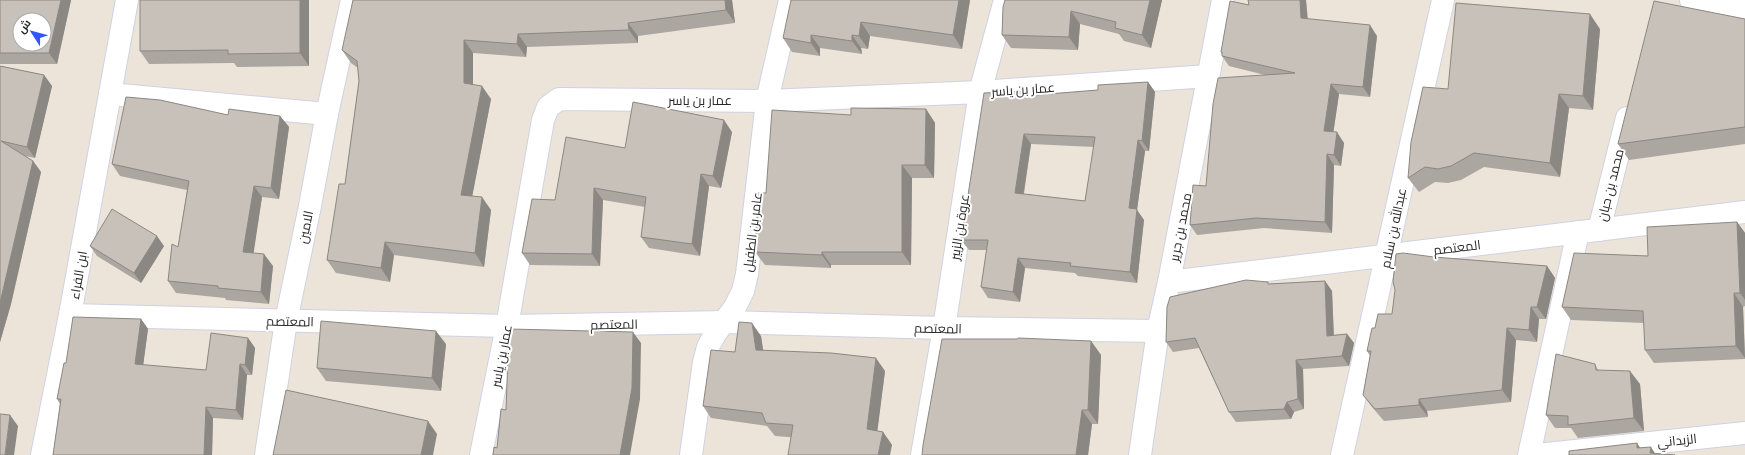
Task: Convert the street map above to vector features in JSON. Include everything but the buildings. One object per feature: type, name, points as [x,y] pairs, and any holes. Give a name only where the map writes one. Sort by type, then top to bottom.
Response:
[{"type":"street","name":"ابن الفراء","points":[[42,455],[70,315],[127,0]]},
{"type":"street","name":"الامين","points":[[266,455],[286,321],[327,114],[352,0]]},
{"type":"street","name":"عامر بن الطفيل","points":[[691,455],[704,362],[712,340],[735,307],[743,291],[747,274],[767,101],[790,0]]},
{"type":"street","name":"عروة بن الزبير","points":[[922,455],[944,328],[980,92],[1005,0]]},
{"type":"street","name":"محمد بن جرير","points":[[1140,455],[1158,331],[1169,282],[1223,0]]},
{"type":"street","name":"عبدالله بن سلام","points":[[1342,455],[1443,0]]},
{"type":"street","points":[[1691,0],[1745,8]]},
{"type":"street","name":"عمار بن ياسر","points":[[481,455],[507,326],[543,120],[548,107],[559,99],[767,101],[980,92],[1208,76]]},
{"type":"street","points":[[110,94],[327,114]]},
{"type":"street","name":"محمد بن حبان","points":[[1599,230],[1631,100]]},
{"type":"street","name":"المعتصم","points":[[1169,282],[1745,212]]},
{"type":"street","points":[[1529,455],[1578,232]]},
{"type":"street","name":"المعتصم","points":[[70,315],[507,326],[725,322],[944,328],[1158,331]]},
{"type":"street","name":"الزبداني","points":[[1537,455],[1745,433]]}]
